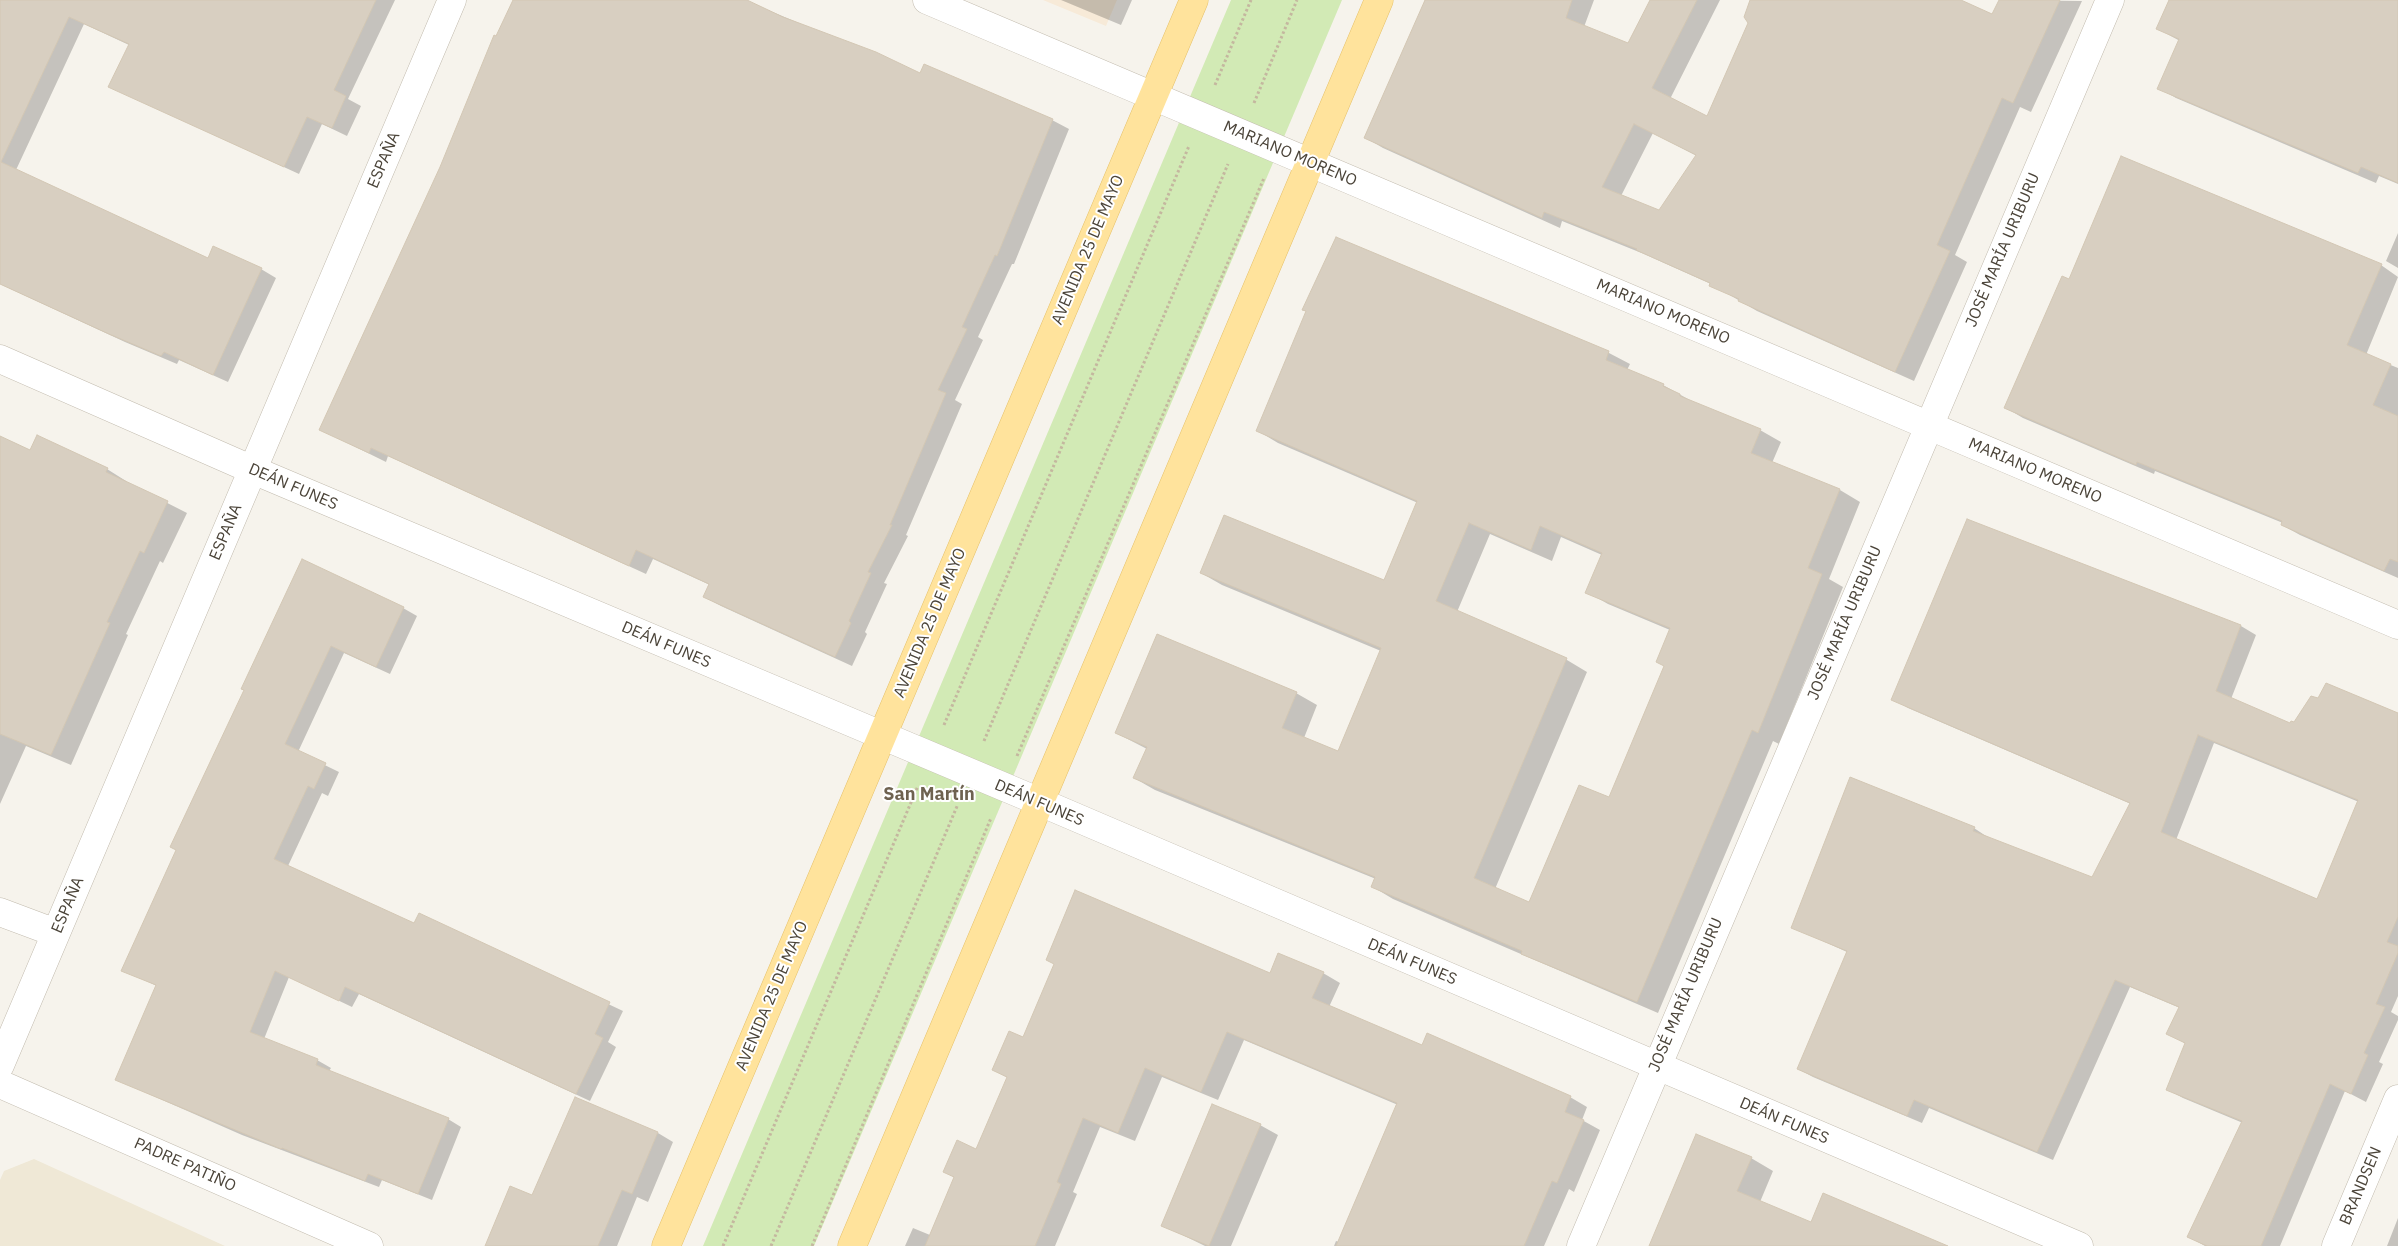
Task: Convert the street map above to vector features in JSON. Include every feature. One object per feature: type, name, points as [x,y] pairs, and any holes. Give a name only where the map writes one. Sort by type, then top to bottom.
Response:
[{"type":"main road","name":"AVENIDA 25 DE MAYO","points":[[666,1246],[1194,0]]},
{"type":"main road","points":[[852,1246],[1379,0]]},
{"type":"street","name":"ESPAÑA","points":[[0,1065],[452,0]]},
{"type":"street","name":"MARIANO MORENO","points":[[927,0],[2398,625]]},
{"type":"street","name":"JOSÉ MARÍA URIBURU","points":[[1581,1246],[2110,0]]},
{"type":"street","name":"DEÁN FUNES","points":[[0,359],[253,470],[1040,802],[1656,1067],[2079,1246]]},
{"type":"street","points":[[0,912],[56,933]]},
{"type":"street","name":"PADRE PATIÑO","points":[[0,1084],[369,1246]]},
{"type":"street","name":"BRANDSEN","points":[[2336,1246],[2398,1099]]},
{"type":"path","points":[[723,1246],[1251,0]]},
{"type":"path","points":[[771,1246],[1297,0]]},
{"type":"path","points":[[812,1246],[1003,787],[1276,148]]},
{"type":"shaded area","points":[[1043,0],[1117,0],[1106,26]]},
{"type":"shaded area","points":[[34,1159],[225,1246],[0,1246],[0,1180],[4,1171]]},
{"type":"green space","points":[[1231,0],[1342,0],[814,1246],[703,1246]]},
{"type":"building","points":[[0,0],[376,0],[334,90],[346,96],[332,128],[307,117],[284,167],[108,87],[129,44],[69,17],[1,162],[208,258],[213,246],[262,268],[213,375],[164,352],[161,356],[109,334],[0,284]]},
{"type":"building","points":[[513,0],[747,0],[783,17],[876,52],[920,73],[924,64],[1053,119],[997,256],[995,255],[962,327],[967,329],[938,390],[946,393],[890,525],[892,525],[868,572],[871,573],[835,657],[703,597],[709,584],[636,550],[629,566],[371,448],[369,453],[319,430],[440,167],[494,35],[496,36]]},
{"type":"building","points":[[1425,0],[1572,0],[1566,18],[1628,43],[1650,0],[1697,0],[1652,88],[1707,116],[1748,23],[1744,17],[1750,0],[1961,0],[1992,14],[1999,0],[2060,0],[2013,103],[2002,98],[1937,245],[1950,251],[1895,372],[1738,301],[1739,299],[1709,286],[1710,283],[1637,249],[1544,212],[1542,218],[1364,138]],"holes":[[[1634,124],[1696,155],[1659,210],[1602,187]]]},
{"type":"building","points":[[2169,0],[2398,0],[2398,183],[2361,167],[2358,173],[2157,89],[2179,39],[2156,29]]},
{"type":"building","points":[[2121,156],[2382,264],[2347,345],[2391,364],[2373,405],[2398,416],[2398,562],[2390,559],[2384,571],[2281,525],[2282,521],[2137,462],[2136,465],[2004,408],[2062,276],[2069,279]]},
{"type":"building","points":[[1336,237],[1609,351],[1606,360],[1664,384],[1663,386],[1680,394],[1680,396],[1761,429],[1751,453],[1840,489],[1808,568],[1822,574],[1758,733],[1752,730],[1637,1002],[1521,954],[1522,951],[1371,887],[1375,877],[1133,778],[1147,747],[1115,733],[1157,634],[1297,692],[1282,728],[1338,751],[1381,648],[1200,573],[1224,515],[1384,580],[1417,501],[1256,431],[1306,311],[1302,310]],"holes":[[[1469,523],[1531,550],[1540,526],[1602,553],[1585,593],[1670,628],[1656,662],[1664,666],[1609,797],[1579,785],[1529,902],[1474,878],[1567,658],[1436,601]]]},
{"type":"building","points":[[37,435],[108,468],[106,472],[168,501],[144,553],[140,551],[107,622],[110,623],[51,755],[0,734],[0,436],[30,450]]},
{"type":"building","points":[[1967,519],[2241,625],[2216,691],[2290,723],[2291,721],[2294,722],[2311,696],[2318,698],[2326,683],[2398,713],[2398,917],[2387,942],[2398,946],[2398,953],[2376,1004],[2385,1007],[2364,1053],[2368,1055],[2351,1094],[2330,1084],[2261,1246],[2207,1246],[2187,1237],[2242,1121],[2166,1090],[2185,1043],[2166,1034],[2179,1007],[2115,980],[2037,1152],[1914,1100],[1907,1116],[1797,1069],[1847,951],[1791,928],[1850,777],[1975,827],[1973,831],[2092,877],[2130,803],[1891,700]],"holes":[[[2198,735],[2358,800],[2317,899],[2161,832]]]},
{"type":"building","points":[[302,559],[404,607],[376,667],[331,646],[285,744],[326,763],[314,789],[308,786],[274,859],[414,923],[419,913],[610,1002],[595,1034],[603,1038],[576,1094],[345,987],[339,1001],[275,971],[250,1032],[318,1059],[316,1065],[449,1118],[418,1194],[368,1174],[365,1181],[281,1149],[115,1080],[156,985],[121,971],[176,850],[170,847],[244,690],[241,689]]},
{"type":"building","points":[[1075,890],[1270,973],[1278,953],[1324,972],[1312,998],[1422,1045],[1427,1033],[1571,1096],[1565,1112],[1584,1120],[1557,1183],[1552,1181],[1524,1246],[1336,1246],[1397,1103],[1227,1032],[1201,1092],[1145,1068],[1118,1133],[1083,1118],[1057,1182],[1061,1184],[1035,1246],[925,1246],[954,1177],[943,1172],[957,1140],[976,1149],[1007,1077],[992,1070],[1009,1031],[1023,1037],[1054,964],[1046,960]]},
{"type":"building","points":[[575,1097],[658,1132],[632,1194],[622,1190],[598,1246],[485,1246],[510,1186],[532,1195]]},
{"type":"building","points":[[1212,1104],[1261,1124],[1209,1246],[1161,1226]]},
{"type":"building","points":[[1696,1134],[1752,1157],[1737,1191],[1811,1222],[1823,1193],[1948,1246],[1649,1246]]},
{"type":"district","name":"San Martín","points":[[929,795]]}]
